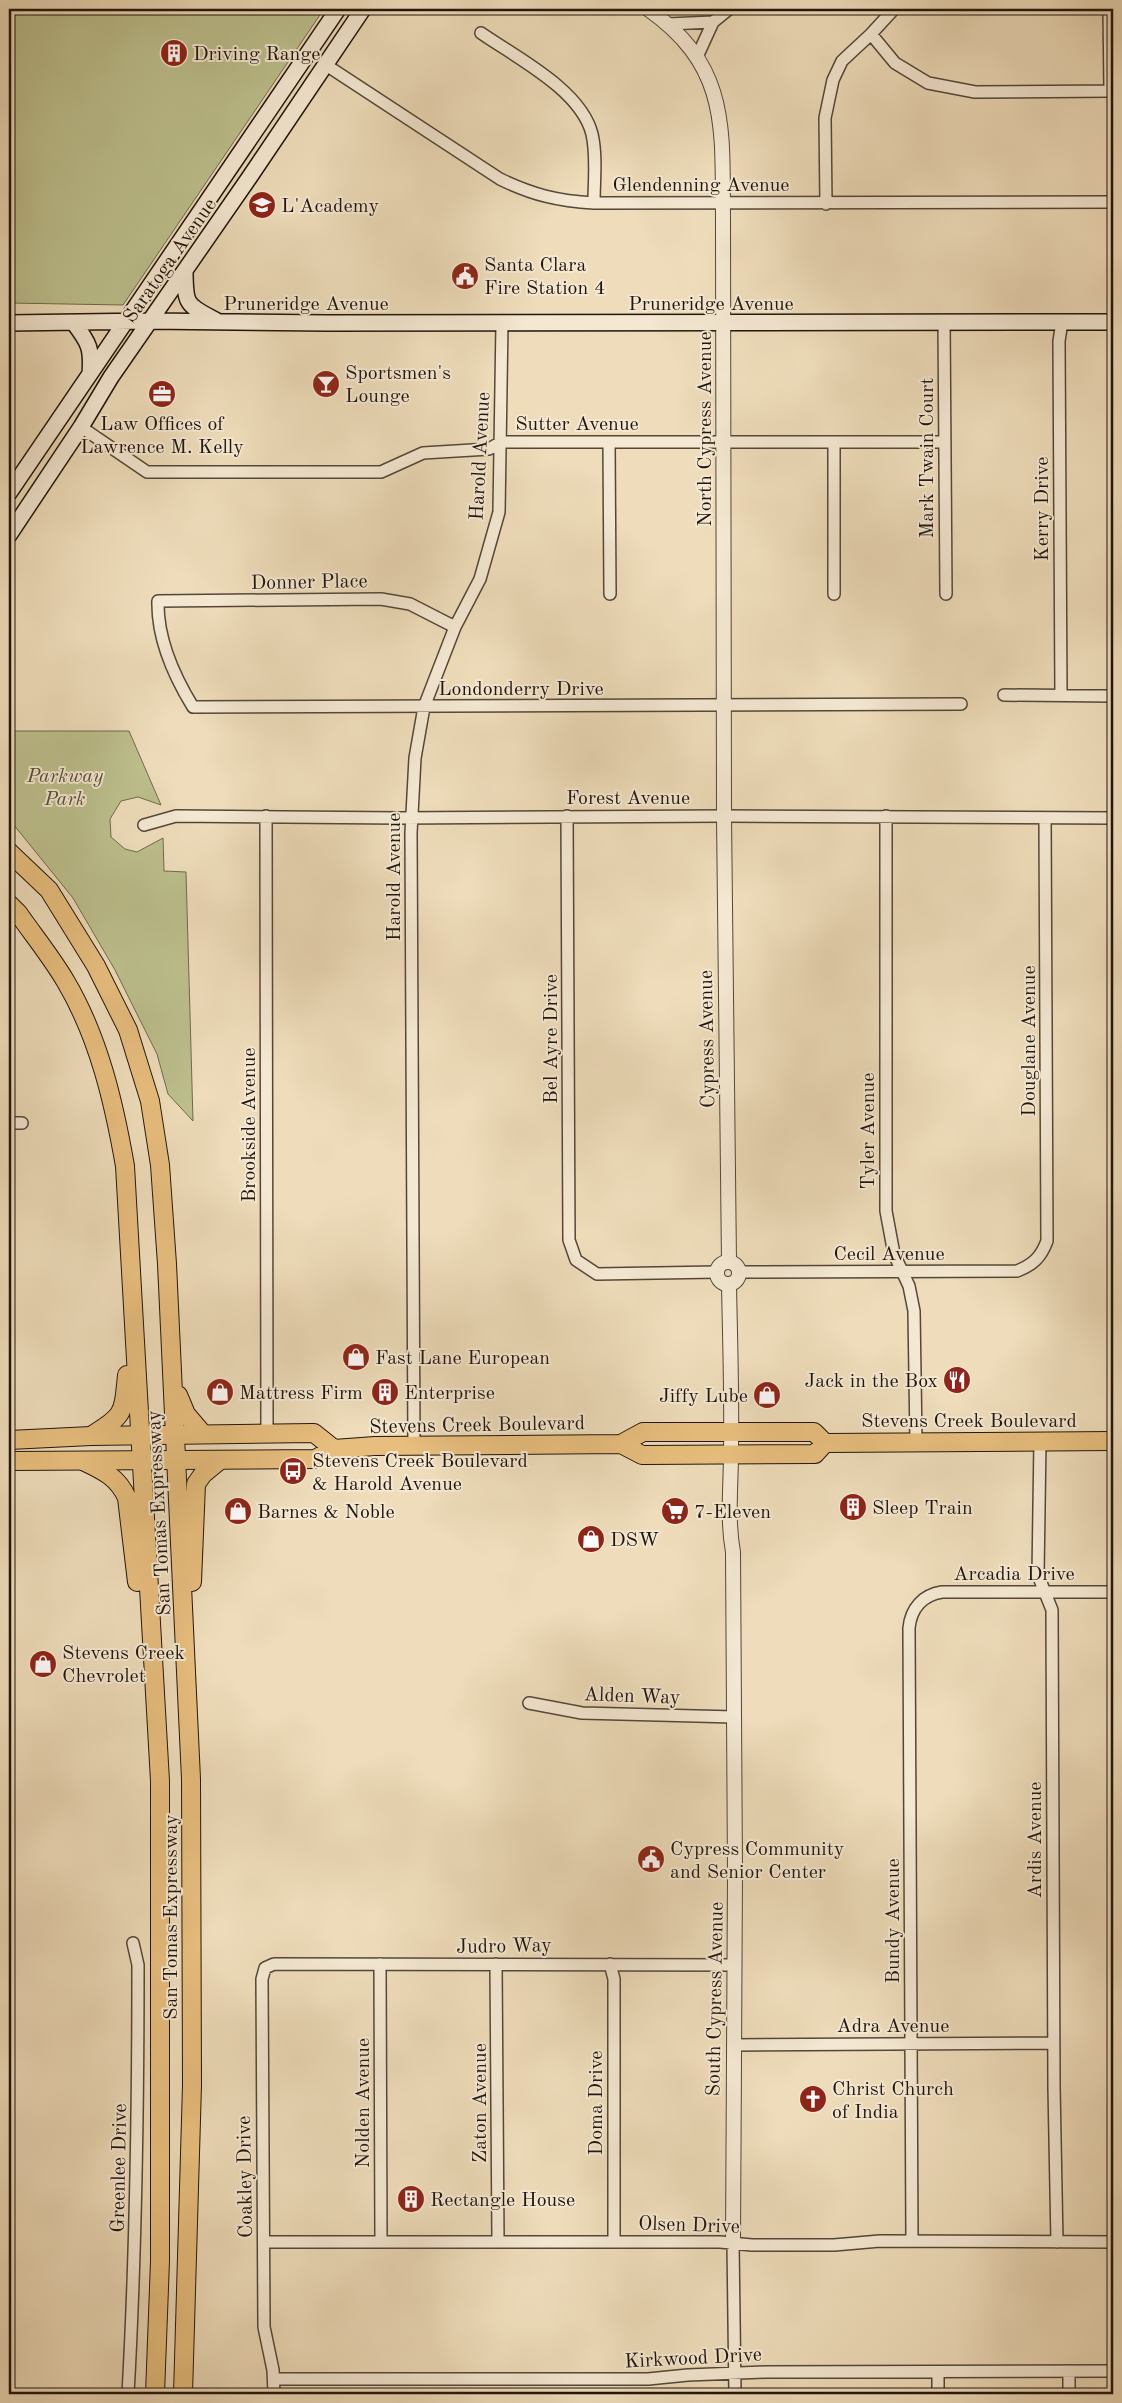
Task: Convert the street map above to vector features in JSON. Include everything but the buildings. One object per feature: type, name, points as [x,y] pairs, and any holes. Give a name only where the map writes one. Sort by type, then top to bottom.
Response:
[{"type":"main road","name":"Saratoga Avenue","points":[[9,493],[338,9]]},
{"type":"main road","name":"Saratoga Avenue","points":[[9,534],[81,427],[111,377],[363,9]]},
{"type":"main road","points":[[185,270],[185,296],[190,306],[220,322]]},
{"type":"main road","name":"Pruneridge Avenue","points":[[9,323],[151,321],[502,323],[1113,322]]},
{"type":"main road","points":[[74,323],[88,341],[91,352],[90,374]]},
{"type":"main road","name":"San Tomas Expressway","points":[[9,852],[49,890],[96,966],[128,1030],[150,1101],[160,1165],[173,1378],[191,1779],[192,2085],[183,2394]]},
{"type":"main road","name":"San Tomas Expressway","points":[[9,904],[18,913],[66,982],[95,1042],[115,1108],[125,1166],[160,1781],[160,2252],[155,2394]]},
{"type":"main road","points":[[91,1436],[110,1424],[123,1410],[130,1358],[133,1295]]},
{"type":"main road","points":[[173,1378],[179,1401],[186,1414],[203,1434]]},
{"type":"main road","name":"Stevens Creek Boulevard","points":[[621,1444],[642,1432],[731,1431],[814,1432],[825,1442],[1113,1441]]},
{"type":"main road","points":[[9,1440],[175,1434],[314,1433],[334,1449]]},
{"type":"main road","name":"Stevens Creek Boulevard","points":[[9,1461],[315,1459],[334,1449],[414,1446],[621,1444],[642,1455],[815,1454],[825,1442]]},
{"type":"main road","points":[[184,1609],[192,1584],[196,1484],[203,1474],[220,1460]]},
{"type":"main road","points":[[83,1461],[110,1475],[124,1489],[127,1498],[137,1585],[151,1632]]},
{"type":"main road","points":[[183,2376],[192,2394]]},
{"type":"street","name":"North Cypress Avenue","points":[[648,9],[668,24],[697,56],[707,75],[717,105],[720,126],[724,322],[724,816]]},
{"type":"street","points":[[697,56],[713,22],[728,9]]},
{"type":"street","points":[[826,204],[825,118],[828,98],[842,61],[872,34],[894,9]]},
{"type":"street","points":[[872,34],[895,63],[928,83],[974,92],[1112,90],[1109,9]]},
{"type":"street","points":[[668,24],[713,22]]},
{"type":"street","points":[[481,33],[566,92],[581,108],[592,134],[595,165],[594,203]]},
{"type":"street","name":"Glendenning Avenue","points":[[326,65],[500,179],[530,193],[562,201],[594,203],[723,202],[826,204],[1113,202]]},
{"type":"street","name":"Mark Twain Court","points":[[944,321],[946,594]]},
{"type":"street","name":"Kerry Drive","points":[[1061,696],[1059,341],[1062,322]]},
{"type":"street","name":"Harold Avenue","points":[[414,1446],[412,818],[415,758],[424,707],[455,627],[480,579],[499,512],[502,323]]},
{"type":"street","name":"Sutter Avenue","points":[[81,427],[147,472],[381,472],[423,453],[489,450],[501,442],[945,442]]},
{"type":"street","points":[[609,442],[610,594]]},
{"type":"street","points":[[834,442],[834,594]]},
{"type":"street","name":"Donner Place","points":[[158,601],[381,599],[410,604],[455,627]]},
{"type":"street","name":"Londonderry Drive","points":[[158,601],[158,615],[167,654],[193,707],[961,704]]},
{"type":"street","points":[[1004,695],[1113,696]]},
{"type":"street","name":"Forest Avenue","points":[[144,825],[176,816],[412,818],[886,816],[1113,818]]},
{"type":"street","name":"Brookside Avenue","points":[[266,816],[267,1433]]},
{"type":"street","name":"Bel Ayre Drive","points":[[568,816],[569,1240],[576,1260],[597,1274],[718,1272]]},
{"type":"street","name":"Cypress Avenue","points":[[724,816],[734,1267]]},
{"type":"street","name":"Tyler Avenue","points":[[886,816],[886,1211],[888,1233],[901,1272],[909,1286],[914,1312],[916,1442]]},
{"type":"street","name":"Douglane Avenue","points":[[1036,1261],[1048,1241],[1045,818]]},
{"type":"street","points":[[9,1123],[22,1123]]},
{"type":"street","name":"Cecil Avenue","points":[[734,1267],[901,1272],[1017,1271],[1036,1261]]},
{"type":"street","points":[[720,1266],[734,1267],[738,1278],[729,1284],[722,1282],[718,1272],[720,1266]]},
{"type":"street","points":[[729,1284],[732,1455]]},
{"type":"street","name":"Ardis Avenue","points":[[1040,1441],[1038,1575],[1052,1610],[1054,2043],[1058,2242]]},
{"type":"street","name":"South Cypress Avenue","points":[[732,1455],[729,1477],[733,1552],[735,1965],[733,2243],[735,2394]]},
{"type":"street","name":"Arcadia Drive","points":[[918,1603],[929,1595],[942,1592],[1113,1592]]},
{"type":"street","name":"Bundy Avenue","points":[[912,2241],[909,1628],[912,1615],[918,1603]]},
{"type":"street","name":"Alden Way","points":[[529,1703],[582,1713],[734,1717]]},
{"type":"street","name":"Greenlee Drive","points":[[128,2394],[134,2292],[137,2159],[138,1965],[133,1943]]},
{"type":"street","name":"Judro Way","points":[[274,1964],[735,1965]]},
{"type":"street","name":"Coakley Drive","points":[[274,1964],[265,1968],[262,1979],[264,2327],[275,2379],[274,2394]]},
{"type":"street","name":"Nolden Avenue","points":[[380,1964],[381,2241]]},
{"type":"street","name":"Zaton Avenue","points":[[496,1964],[498,2241]]},
{"type":"street","name":"Doma Drive","points":[[610,1964],[614,1979],[614,2242]]},
{"type":"street","name":"Adra Avenue","points":[[733,2045],[1054,2043]]},
{"type":"street","name":"Olsen Drive","points":[[264,2242],[498,2241],[733,2243],[752,2245],[825,2245],[912,2241],[1113,2242]]},
{"type":"street","points":[[1069,2371],[1069,2394]]},
{"type":"street","name":"Kirkwood Drive","points":[[275,2379],[648,2379],[688,2375],[735,2374],[1113,2371]]},
{"type":"street","points":[[938,2372],[938,2394]]},
{"type":"green space","points":[[9,9],[324,9],[123,305],[9,303]]},
{"type":"green space","name":"Parkway Park","points":[[9,731],[129,731],[161,805],[138,797],[121,801],[110,819],[111,837],[125,849],[137,852],[163,838],[164,871],[186,872],[193,1121],[168,1094],[157,1054],[115,970],[73,898],[9,819]]},
{"type":"place","name":"Driving Range","points":[[174,53]]},
{"type":"place","name":"L'Academy","points":[[262,205]]},
{"type":"place","name":"Santa Clara Fire Station 4","points":[[465,276]]},
{"type":"place","name":"Sportsmen's Lounge","points":[[326,384]]},
{"type":"place","name":"Law Offices of Lawrence M. Kelly","points":[[162,394]]},
{"type":"place","name":"Fast Lane European","points":[[356,1357]]},
{"type":"place","name":"Jack in the Box","points":[[957,1380]]},
{"type":"place","name":"Mattress Firm","points":[[220,1392]]},
{"type":"place","name":"Enterprise","points":[[385,1392]]},
{"type":"place","name":"Jiffy Lube","points":[[767,1395]]},
{"type":"place","name":"Stevens Creek Boulevard & Harold Avenue","points":[[293,1471]]},
{"type":"place","name":"Sleep Train","points":[[853,1507]]},
{"type":"place","name":"Barnes & Noble","points":[[238,1511]]},
{"type":"place","name":"7-Eleven","points":[[675,1511]]},
{"type":"place","name":"DSW","points":[[591,1539]]},
{"type":"place","name":"Stevens Creek Chevrolet","points":[[43,1664]]},
{"type":"place","name":"Cypress Community and Senior Center","points":[[651,1859]]},
{"type":"place","name":"Christ Church of India","points":[[813,2099]]},
{"type":"place","name":"Rectangle House","points":[[411,2199]]}]
